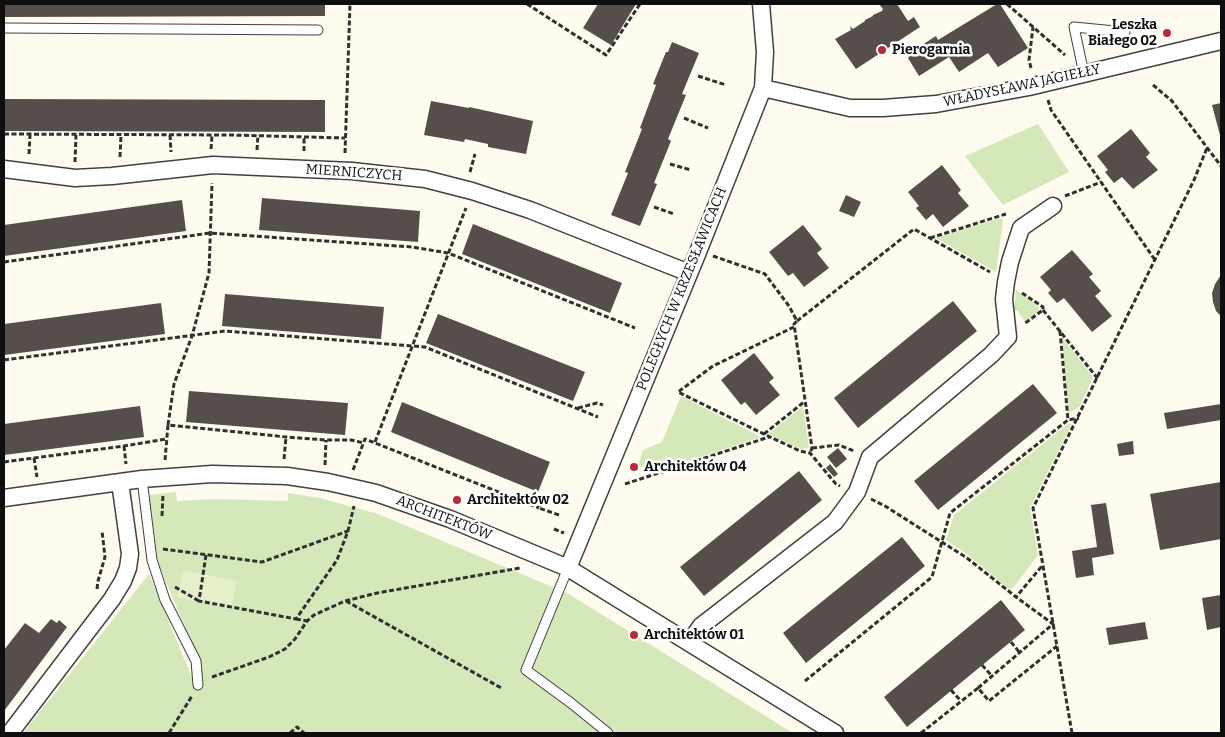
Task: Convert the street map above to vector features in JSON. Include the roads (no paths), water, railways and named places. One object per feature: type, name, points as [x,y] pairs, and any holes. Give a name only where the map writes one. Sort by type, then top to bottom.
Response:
[{"type":"street","name":"POLEGŁYCH W KRZESŁAWICACH","points":[[568,568],[763,88],[765,52],[761,4]]},
{"type":"street","name":"WŁADYSŁAWA JAGIEŁŁY","points":[[763,88],[850,108],[883,108],[936,104],[987,96],[1221,40]]},
{"type":"street","name":"MIERNICZYCH","points":[[4,169],[75,178],[112,176],[212,159],[425,179],[472,191],[530,210],[689,273]]},
{"type":"street","points":[[689,643],[702,626],[835,522],[857,492],[870,457],[991,355],[1008,337],[1004,299],[1005,290],[1010,262],[1021,228],[1053,206]]},
{"type":"street","name":"ARCHITEKTÓW","points":[[4,498],[142,479],[163,471],[354,481],[394,499],[450,519],[568,568],[835,733]]},
{"type":"street","points":[[10,733],[112,599],[123,581],[128,568],[130,554],[120,482]]},
{"type":"lane","points":[[1084,74],[1074,27],[1125,32]]},
{"type":"lane","points":[[4,28],[318,30]]},
{"type":"lane","points":[[142,479],[152,560],[165,600],[196,661],[198,683]]},
{"type":"lane","points":[[568,568],[526,670],[608,733]]},
{"type":"place","name":"Leszka Białego 02","points":[[1167,33]]},
{"type":"place","name":"Pierogarnia","points":[[882,50]]},
{"type":"place","name":"Architektów 04","points":[[634,467]]},
{"type":"place","name":"Architektów 02","points":[[457,500]]},
{"type":"place","name":"Architektów 01","points":[[634,635]]}]
